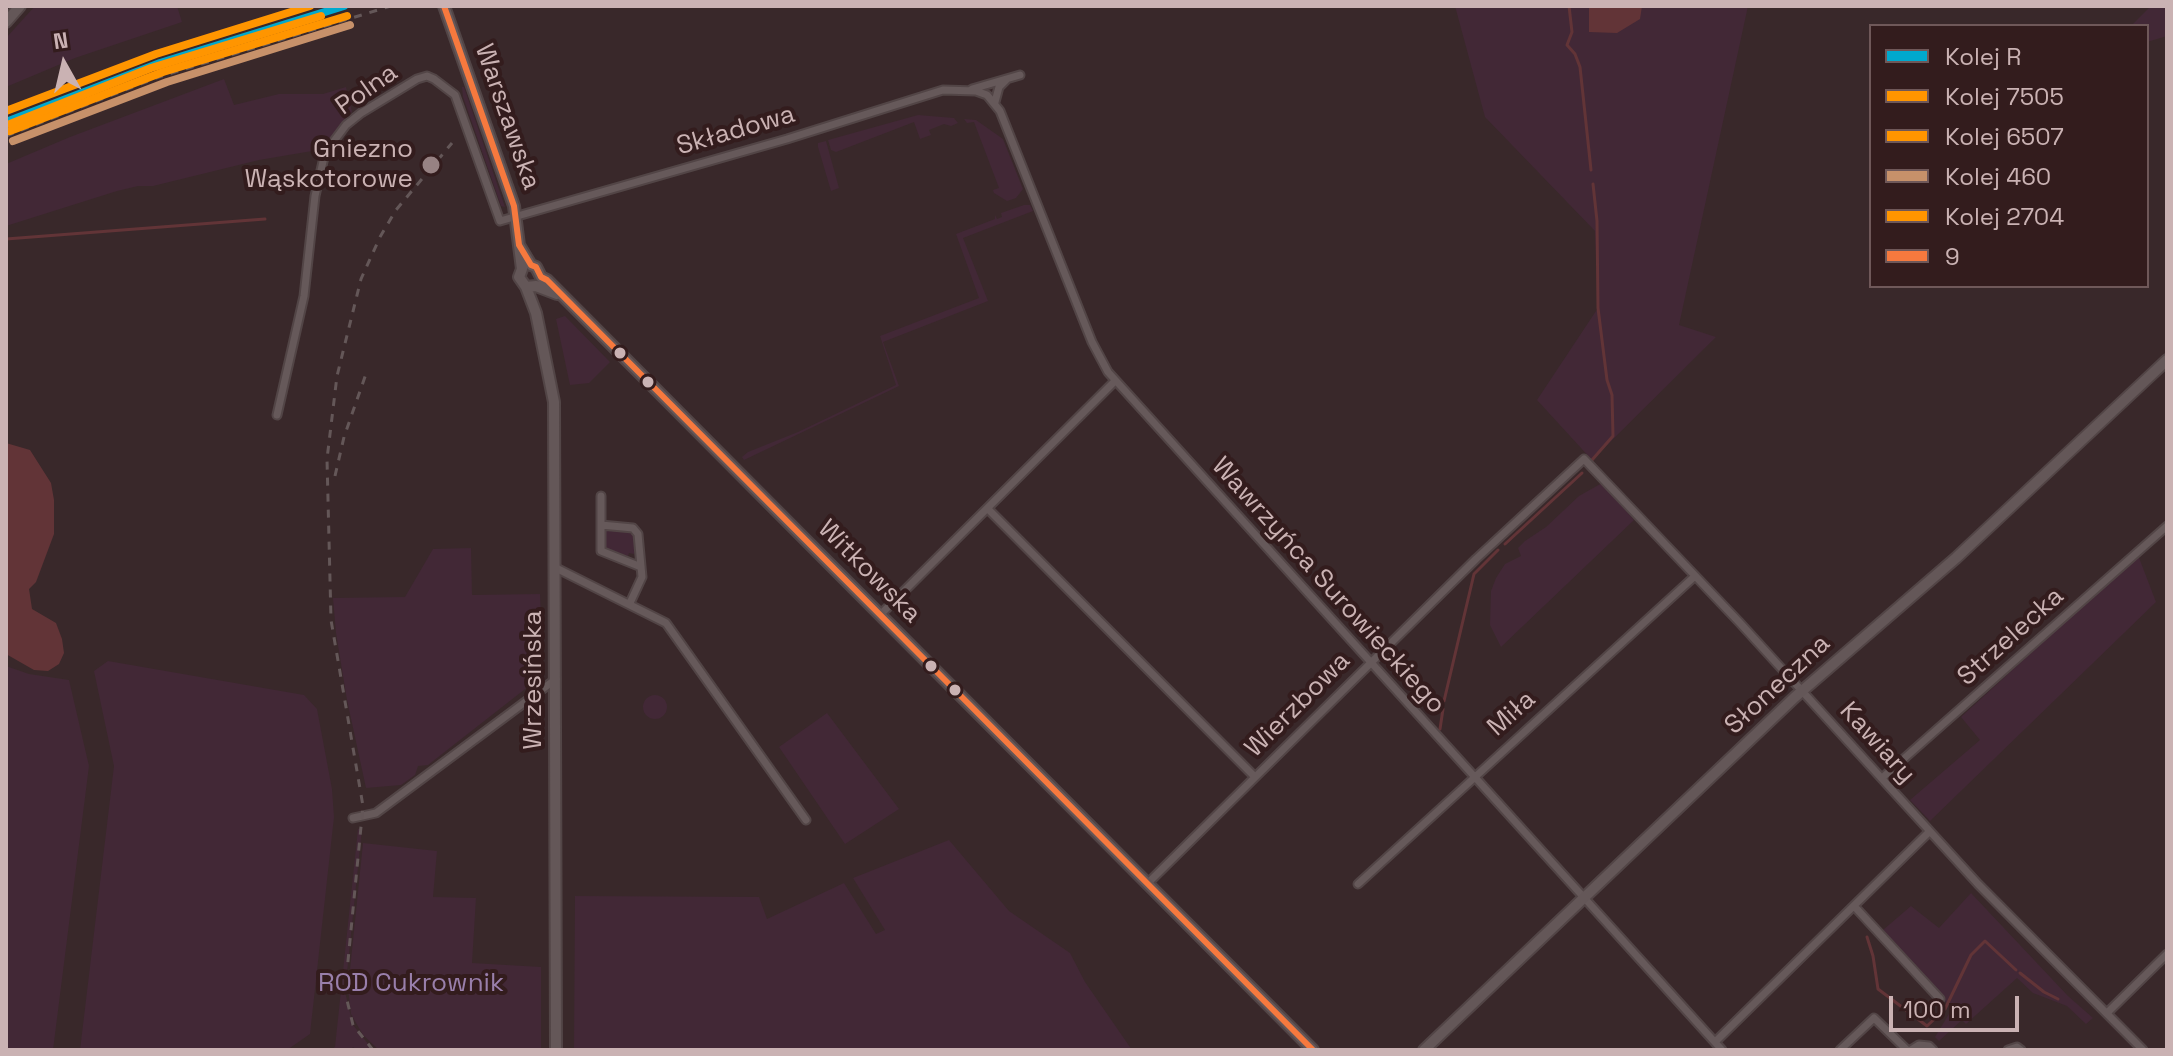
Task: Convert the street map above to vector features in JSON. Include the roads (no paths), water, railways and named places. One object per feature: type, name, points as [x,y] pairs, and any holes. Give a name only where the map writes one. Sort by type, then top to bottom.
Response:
[{"type":"street","points":[[6,22],[20,6]]},
{"type":"street","name":"Warszawska","points":[[444,6],[517,216],[519,245],[526,267]]},
{"type":"street","name":"Składowa","points":[[966,90],[1020,75]]},
{"type":"street","name":"Polna","points":[[277,415],[304,296],[315,196],[325,153],[346,125],[417,79],[427,76],[438,81],[451,90],[458,101],[500,221],[517,216]]},
{"type":"street","points":[[995,102],[999,87],[1007,79]]},
{"type":"street","name":"Składowa","points":[[517,216],[787,139],[943,90],[966,90],[987,95]]},
{"type":"street","name":"Wawrzyńca Surowieckiego","points":[[987,95],[995,102],[1104,367],[1722,1050]]},
{"type":"street","name":"Witkowska","points":[[526,267],[536,267],[534,283],[557,294],[1313,1050]]},
{"type":"street","name":"Wrzesińska","points":[[526,267],[519,277],[534,283],[554,402],[556,1050]]},
{"type":"street","points":[[536,308],[557,294]]},
{"type":"street","name":"Słoneczna","points":[[1424,1050],[1802,691],[1956,558],[2167,360]]},
{"type":"street","points":[[880,615],[1115,381]]},
{"type":"street","name":"Kawiary","points":[[1584,459],[1802,691],[1929,832],[2143,1050]]},
{"type":"street","name":"Wierzbowa","points":[[1148,883],[1370,662],[1584,459]]},
{"type":"street","points":[[601,496],[601,551],[641,567]]},
{"type":"street","points":[[988,509],[1255,777]]},
{"type":"street","points":[[601,525],[633,528],[638,534],[642,577],[630,603]]},
{"type":"street","name":"Strzelecka","points":[[1882,778],[2167,526]]},
{"type":"street","points":[[556,568],[666,623],[806,820]]},
{"type":"street","name":"Miła","points":[[1358,884],[1695,576]]},
{"type":"street","points":[[353,818],[376,813],[556,679]]},
{"type":"street","points":[[1715,1042],[1929,832]]},
{"type":"street","points":[[1854,906],[1940,999]]},
{"type":"street","points":[[2107,1013],[2167,954]]},
{"type":"street","points":[[1840,1050],[1874,1018],[1909,1050],[1919,1045],[1929,1046],[1933,1050]]},
{"type":"street","points":[[2008,1050],[2014,1047],[2021,1050]]},
{"type":"waterway","points":[[1569,6],[1572,32],[1567,45],[1580,67],[1591,170]]},
{"type":"waterway","points":[[1592,460],[1613,436],[1612,395],[1607,380],[1598,308],[1597,221],[1593,184]]},
{"type":"waterway","points":[[6,239],[265,219]]},
{"type":"waterway","points":[[1505,544],[1582,473]]},
{"type":"waterway","points":[[1444,701],[1474,574],[1498,550]]},
{"type":"waterway","points":[[1440,729],[1443,709]]},
{"type":"waterway","points":[[1867,937],[1878,989],[1927,1026],[1945,1009],[1971,955],[1985,941],[2016,970]]},
{"type":"waterway","points":[[2020,973],[2058,999]]},
{"type":"railway","points":[[6,136],[159,77],[391,6]]},
{"type":"railway","points":[[373,1050],[353,1025],[345,992],[363,806],[331,620],[327,459],[337,376],[361,279],[396,210],[452,143]]},
{"type":"railway","points":[[335,476],[344,437],[367,371]]},
{"type":"rail line","name":"6507","points":[[6,111],[156,54],[310,6]]},
{"type":"rail line","name":"R","points":[[6,122],[160,63],[344,6]]},
{"type":"rail line","name":"2704","points":[[10,124],[151,68],[321,16]]},
{"type":"rail line","name":"7505","points":[[10,131],[163,72],[347,16]]},
{"type":"rail line","name":"460","points":[[13,141],[167,82],[350,25]]},
{"type":"place","name":"Gniezno Wąskotorowe","points":[[431,165]]},
{"type":"park label","name":"ROD Cukrownik","points":[[411,984]]}]
